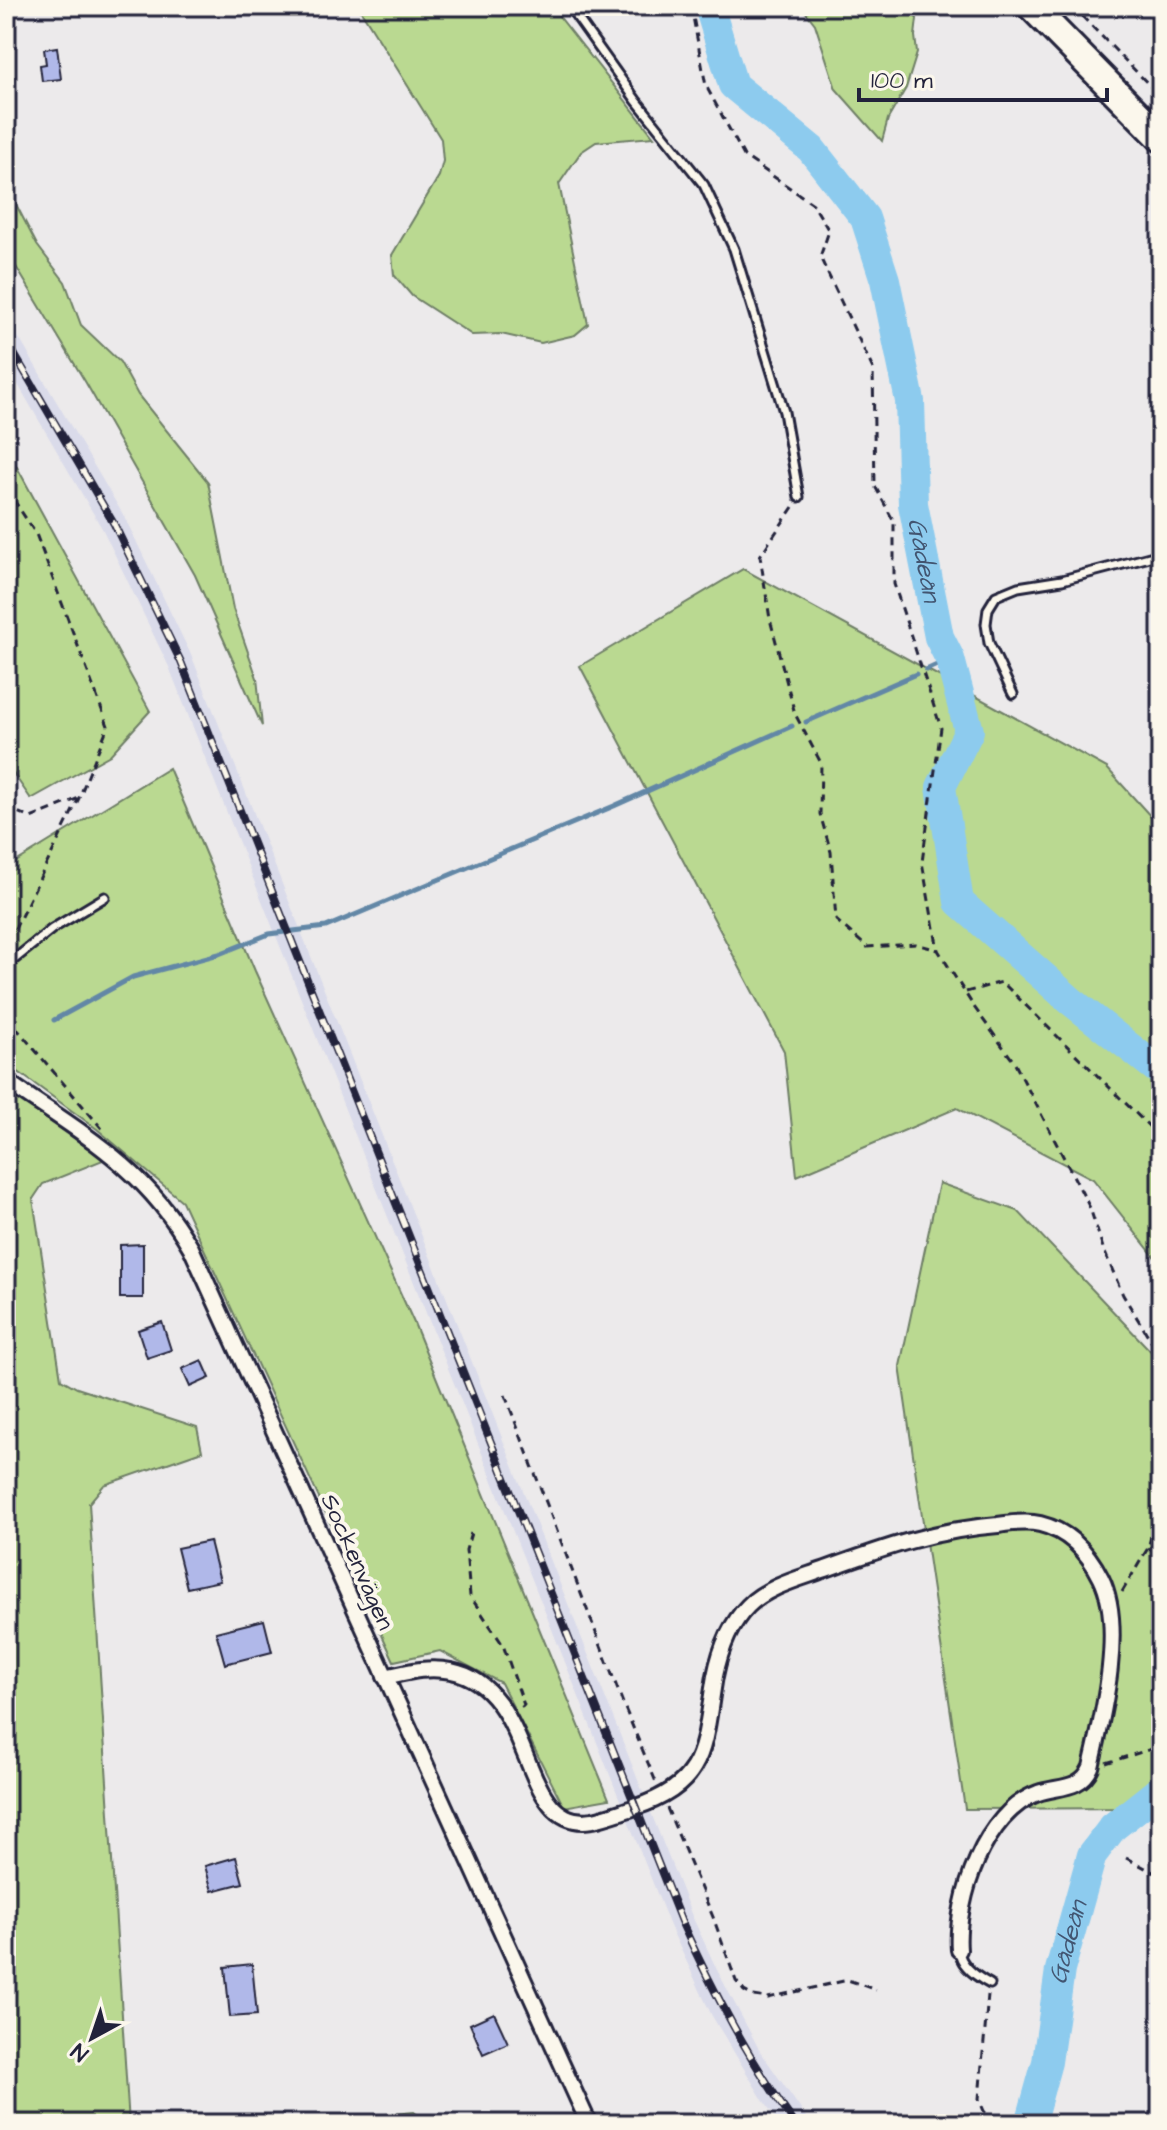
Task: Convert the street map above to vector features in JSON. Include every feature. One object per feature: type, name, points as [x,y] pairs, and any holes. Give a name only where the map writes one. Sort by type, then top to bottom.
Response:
[{"type":"highway","points":[[1031,6],[1161,138]]},
{"type":"street","name":"Sockenvägen","points":[[6,1081],[106,1150],[144,1182],[163,1204],[191,1248],[589,2124]]},
{"type":"street","points":[[385,1677],[416,1670],[454,1671],[475,1680],[493,1694],[510,1719],[542,1793],[552,1808],[564,1818],[581,1822],[594,1820],[662,1796],[679,1787],[687,1778],[699,1757],[717,1665],[732,1627],[758,1598],[782,1585],[906,1540],[977,1527],[1038,1524],[1064,1533],[1087,1553],[1106,1589],[1111,1608],[1108,1670],[1091,1767],[1088,1775],[1074,1785],[1037,1793],[1021,1802],[1003,1816],[991,1831],[981,1848],[966,1895],[957,1931],[959,1950]]},
{"type":"lane","points":[[569,6],[613,70],[704,185],[734,249],[784,412],[799,497]]},
{"type":"lane","points":[[1013,694],[989,643],[986,624],[988,609],[996,596],[1018,587],[1062,580],[1161,554]]},
{"type":"lane","points":[[6,966],[52,929],[105,897]]},
{"type":"lane","points":[[959,1950],[959,1957],[974,1974],[990,1984]]},
{"type":"path","points":[[691,6],[706,86],[744,156],[813,204],[829,231],[820,257],[873,369],[875,486],[894,522],[894,584],[941,728],[922,862],[938,950],[1014,1062],[1090,1208],[1123,1295],[1160,1355],[1161,1363]]},
{"type":"path","points":[[1072,6],[1161,97]]},
{"type":"path","points":[[6,488],[36,534],[108,726],[79,798],[6,947]]},
{"type":"path","points":[[799,497],[760,556],[770,619],[795,714],[821,763],[820,814],[831,852],[836,920],[867,947],[916,944],[938,950]]},
{"type":"path","points":[[6,807],[31,818],[79,798]]},
{"type":"path","points":[[965,992],[1002,982],[1161,1138]]},
{"type":"path","points":[[6,1016],[104,1128],[106,1150]]},
{"type":"path","points":[[1111,1608],[1137,1570],[1148,1548],[1155,1522],[1161,1369]]},
{"type":"path","points":[[505,1395],[624,1706],[713,1917],[736,1981],[753,1996],[768,1998],[848,1980],[876,1990]]},
{"type":"path","points":[[471,1533],[466,1550],[470,1596],[503,1645],[524,1705],[510,1719]]},
{"type":"path","points":[[1148,1548],[1161,1555]]},
{"type":"path","points":[[1091,1767],[1161,1746]]},
{"type":"path","points":[[1126,1858],[1161,1876]]},
{"type":"path","points":[[990,1984],[979,2099],[984,2111],[996,2124]]},
{"type":"shaded area","points":[[6,316],[125,518],[192,657],[692,1916],[760,2051],[811,2124],[780,2124],[712,2016],[670,1926],[169,667],[103,530],[6,364]]},
{"type":"green space","points":[[358,6],[551,6],[654,137],[596,142],[581,152],[559,184],[588,324],[575,335],[541,343],[501,334],[472,335],[412,296],[394,275],[392,255],[439,176],[443,161],[441,139]]},
{"type":"green space","points":[[808,6],[911,6],[917,19],[917,53],[906,88],[888,119],[882,141],[836,89],[815,24],[805,11]]},
{"type":"green space","points":[[6,185],[37,245],[65,282],[81,325],[120,362],[138,395],[208,482],[233,609],[257,678],[262,726],[195,575],[6,250]]},
{"type":"green space","points":[[6,447],[150,711],[110,755],[31,799],[6,763]]},
{"type":"green space","points":[[743,569],[1107,768],[1161,828],[1161,1265],[1093,1179],[957,1108],[797,1176],[784,1051],[580,666]]},
{"type":"green space","points":[[169,768],[255,971],[414,1323],[609,1799],[564,1807],[501,1683],[440,1651],[394,1661],[182,1201],[97,1129],[6,1063],[6,868]]},
{"type":"green space","points":[[6,1090],[86,1147],[108,1158],[43,1184],[33,1199],[61,1379],[77,1388],[197,1427],[202,1451],[104,1485],[89,1503],[129,2124],[6,2124]]},
{"type":"green space","points":[[939,1183],[1018,1211],[1161,1362],[1161,1781],[1135,1808],[965,1809],[900,1366]]},
{"type":"green space","points":[[414,2112],[429,2124],[295,2124]]},
{"type":"building","points":[[57,47],[61,79],[42,81],[40,65],[46,64],[44,49]]},
{"type":"building","points":[[143,1244],[143,1298],[120,1298],[120,1245]]},
{"type":"building","points":[[162,1322],[171,1350],[147,1358],[138,1330]]},
{"type":"building","points":[[202,1360],[210,1378],[190,1387],[182,1369]]},
{"type":"building","points":[[210,1541],[220,1581],[187,1588],[177,1548]]},
{"type":"building","points":[[264,1620],[272,1652],[225,1664],[216,1632]]},
{"type":"building","points":[[236,1857],[243,1883],[212,1891],[205,1866]]},
{"type":"building","points":[[252,1964],[257,2015],[230,2017],[225,1967]]},
{"type":"building","points":[[494,2013],[508,2043],[483,2054],[470,2024]]},
{"type":"waterway","name":"Gådeån","points":[[709,6],[733,85],[811,149],[865,218],[885,280],[910,401],[913,504],[939,637],[950,659],[969,731],[941,787],[959,902],[1071,1001],[1161,1072]]},
{"type":"waterway","points":[[926,670],[950,659]]},
{"type":"waterway","points":[[806,722],[916,674]]},
{"type":"waterway","points":[[54,1020],[133,977],[219,954],[269,934],[326,927],[614,806],[792,726]]},
{"type":"waterway","name":"Gådeån","points":[[1030,2124],[1047,2062],[1060,1970],[1092,1855],[1113,1827],[1161,1789]]},
{"type":"railway","points":[[6,340],[114,524],[181,662],[681,1921],[733,2026],[795,2124]]}]
